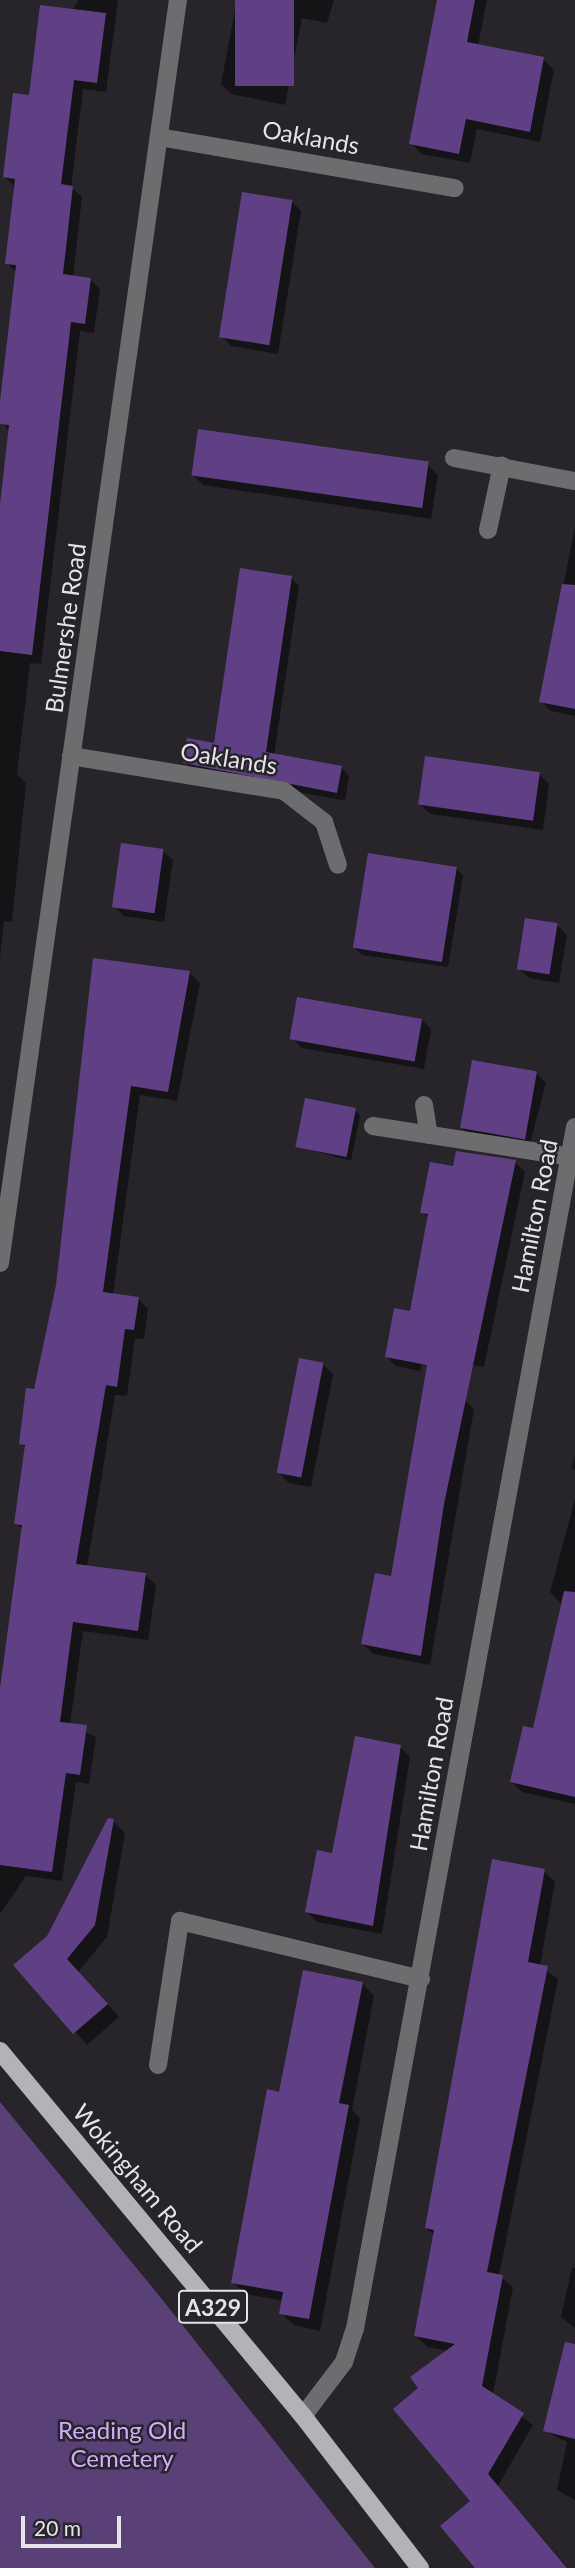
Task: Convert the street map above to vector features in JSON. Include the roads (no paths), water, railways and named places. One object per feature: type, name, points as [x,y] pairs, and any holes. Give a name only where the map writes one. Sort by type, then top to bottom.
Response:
[{"type":"main road","name":"Wokingham Road","points":[[0,2051],[303,2416],[420,2568]]},
{"type":"street","name":"Bulmershe Road","points":[[0,1263],[178,0]]},
{"type":"street","name":"Oaklands","points":[[159,137],[455,188]]},
{"type":"street","points":[[454,458],[575,481]]},
{"type":"street","points":[[488,530],[502,465]]},
{"type":"street","name":"Oaklands","points":[[71,756],[284,791],[324,822],[338,866]]},
{"type":"street","points":[[424,1105],[429,1135]]},
{"type":"street","points":[[373,1126],[570,1157]]},
{"type":"street","name":"Hamilton Road","points":[[303,2416],[344,2362],[355,2329],[575,1127]]},
{"type":"street","points":[[158,2065],[180,1921],[421,1979]]},
{"type":"park label","name":"Reading Old Cemetery","points":[[122,2444]]}]
